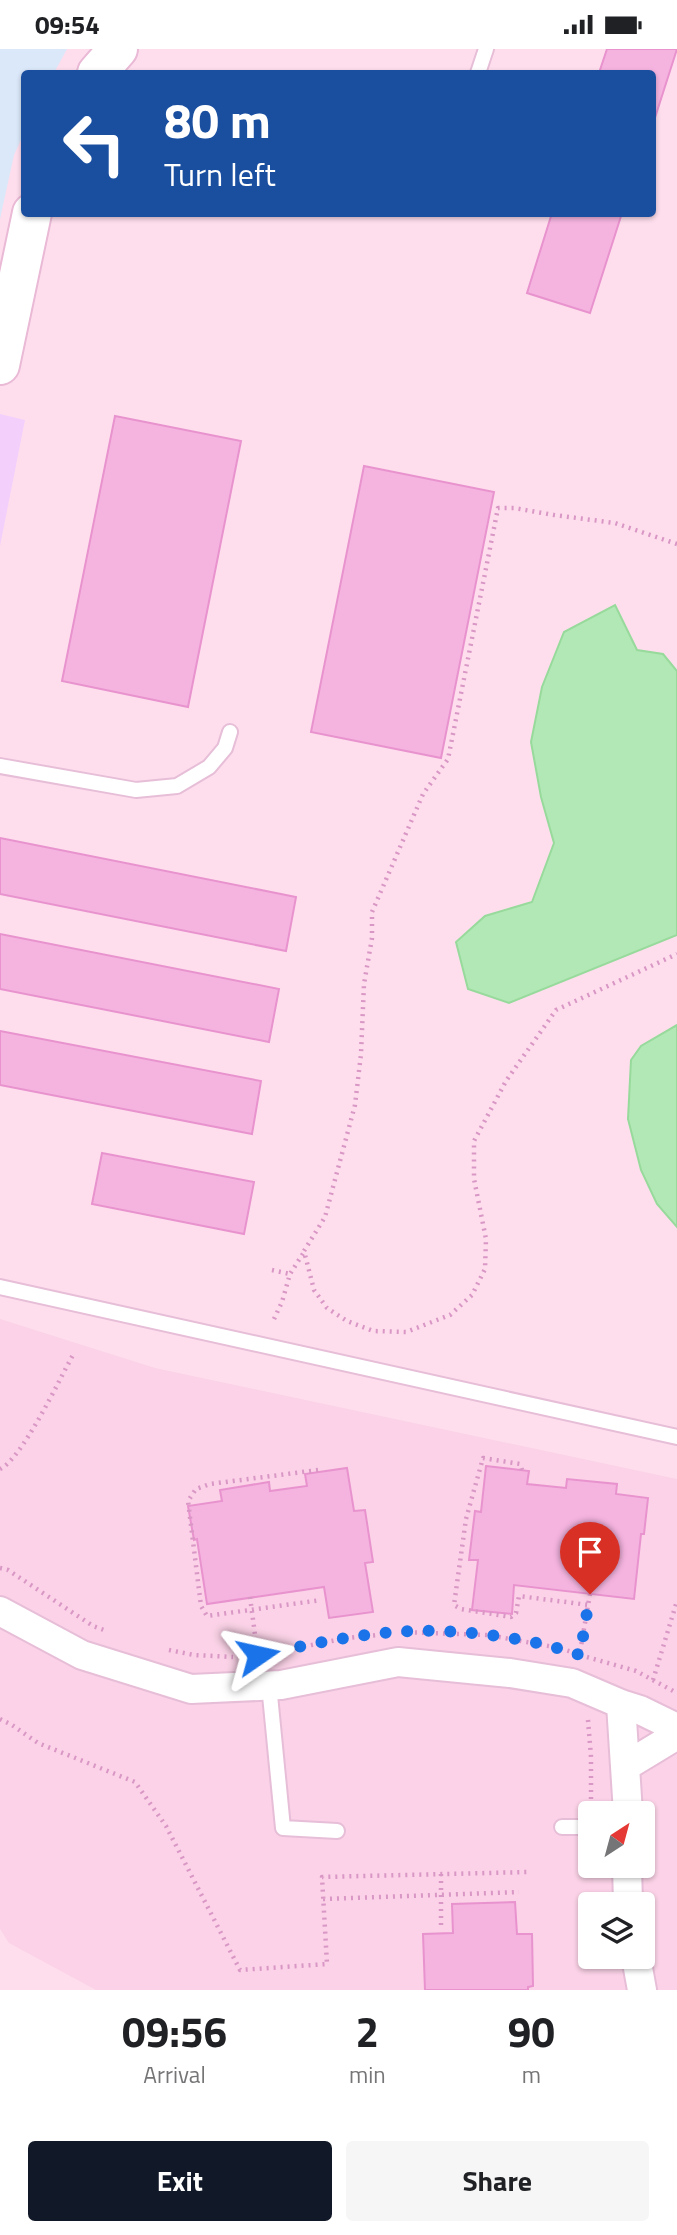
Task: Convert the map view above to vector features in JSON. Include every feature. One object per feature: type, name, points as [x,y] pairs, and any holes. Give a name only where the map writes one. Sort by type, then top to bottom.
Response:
[{"type":"street","points":[[100,70],[118,49]]},
{"type":"street","points":[[0,365],[31,217]]},
{"type":"street","points":[[0,1611],[82,1654],[191,1689],[265,1686],[398,1662],[510,1673],[572,1683],[677,1728]]},
{"type":"street","points":[[621,1704],[627,1801]]},
{"type":"street","points":[[626,1766],[677,1735]]},
{"type":"street","points":[[638,1969],[642,1990]]},
{"type":"lane","points":[[479,70],[486,49]]},
{"type":"lane","points":[[0,766],[135,790],[177,786],[209,767],[225,748],[230,731]]},
{"type":"lane","points":[[0,1287],[677,1437]]},
{"type":"lane","points":[[265,1686],[284,1828],[337,1831]]},
{"type":"lane","points":[[562,1827],[578,1827]]},
{"type":"path","points":[[274,1319],[290,1275],[325,1217],[355,1105],[361,1054],[364,984],[372,938],[372,912],[423,794],[448,759],[498,508],[615,523],[677,544]]},
{"type":"path","points":[[304,1251],[314,1290],[327,1308],[347,1321],[373,1331],[406,1332],[450,1315],[472,1294],[485,1269],[486,1239],[474,1179],[474,1141],[506,1081],[556,1010],[677,954]]},
{"type":"path","points":[[272,1270],[290,1275]]},
{"type":"path","points":[[0,1469],[8,1465],[25,1442],[73,1355]]},
{"type":"path","points":[[522,1470],[520,1464],[483,1458],[466,1519],[454,1605],[461,1609],[511,1616],[516,1613],[519,1596],[589,1605]]},
{"type":"path","points":[[318,1470],[210,1483],[196,1489],[188,1501],[201,1606],[207,1616],[321,1600]]},
{"type":"path","points":[[0,1568],[8,1570],[93,1626],[116,1635]]},
{"type":"path","points":[[580,1655],[590,1594]]},
{"type":"path","points":[[250,1597],[265,1686]]},
{"type":"path","points":[[653,1680],[677,1601]]},
{"type":"path","points":[[400,1632],[488,1635],[559,1648],[636,1671],[677,1693]]},
{"type":"path","points":[[247,1657],[347,1638],[388,1634]]},
{"type":"path","points":[[160,1649],[194,1655],[234,1657]]},
{"type":"path","points":[[582,1713],[588,1720],[591,1801]]},
{"type":"path","points":[[0,1719],[38,1743],[135,1782],[166,1826],[240,1970],[327,1964],[322,1877],[528,1872]]},
{"type":"path","points":[[441,1874],[441,1930]]},
{"type":"path","points":[[323,1899],[519,1892]]},
{"type":"shaded area","points":[[0,49],[67,49],[56,70],[21,70],[21,140],[14,155],[0,219]]},
{"type":"shaded area","points":[[0,414],[25,420],[0,546]]},
{"type":"shaded area","points":[[615,605],[637,650],[663,654],[677,671],[677,935],[509,1003],[468,989],[456,942],[485,916],[532,902],[554,843],[541,797],[531,742],[542,687],[564,632]]},
{"type":"shaded area","points":[[677,1025],[677,1227],[657,1204],[641,1170],[628,1119],[631,1060],[641,1046]]},
{"type":"shaded area","points":[[0,1319],[155,1368],[677,1479],[677,1990],[96,1990],[9,1943],[0,1929]]},
{"type":"building","points":[[607,49],[677,49],[656,115],[656,70],[600,70]]},
{"type":"building","points":[[551,217],[621,217],[590,313],[527,293]]},
{"type":"building","points":[[115,416],[241,441],[188,707],[62,681]]},
{"type":"building","points":[[364,466],[494,492],[441,758],[311,732]]},
{"type":"building","points":[[0,838],[296,897],[286,951],[0,894]]},
{"type":"building","points":[[0,934],[279,989],[269,1042],[0,989]]},
{"type":"building","points":[[0,1031],[261,1081],[252,1134],[0,1085]]},
{"type":"building","points":[[102,1153],[254,1182],[244,1234],[92,1204]]},
{"type":"building","points":[[486,1466],[529,1471],[527,1484],[566,1488],[567,1479],[617,1484],[616,1494],[648,1498],[634,1599],[514,1585],[512,1614],[472,1610],[478,1560],[469,1560],[475,1511],[481,1512]]},
{"type":"building","points":[[347,1468],[354,1511],[365,1510],[373,1562],[365,1563],[373,1612],[329,1618],[324,1587],[207,1604],[197,1539],[194,1540],[188,1506],[222,1501],[220,1490],[269,1482],[270,1491],[307,1486],[305,1474]]},
{"type":"building","points":[[515,1902],[517,1934],[532,1934],[533,1986],[528,1987],[528,1990],[425,1990],[423,1934],[453,1933],[452,1904]]},
{"type":"route","points":[[258,1655],[347,1638],[412,1631],[488,1635],[559,1648],[580,1655],[590,1594]]}]
